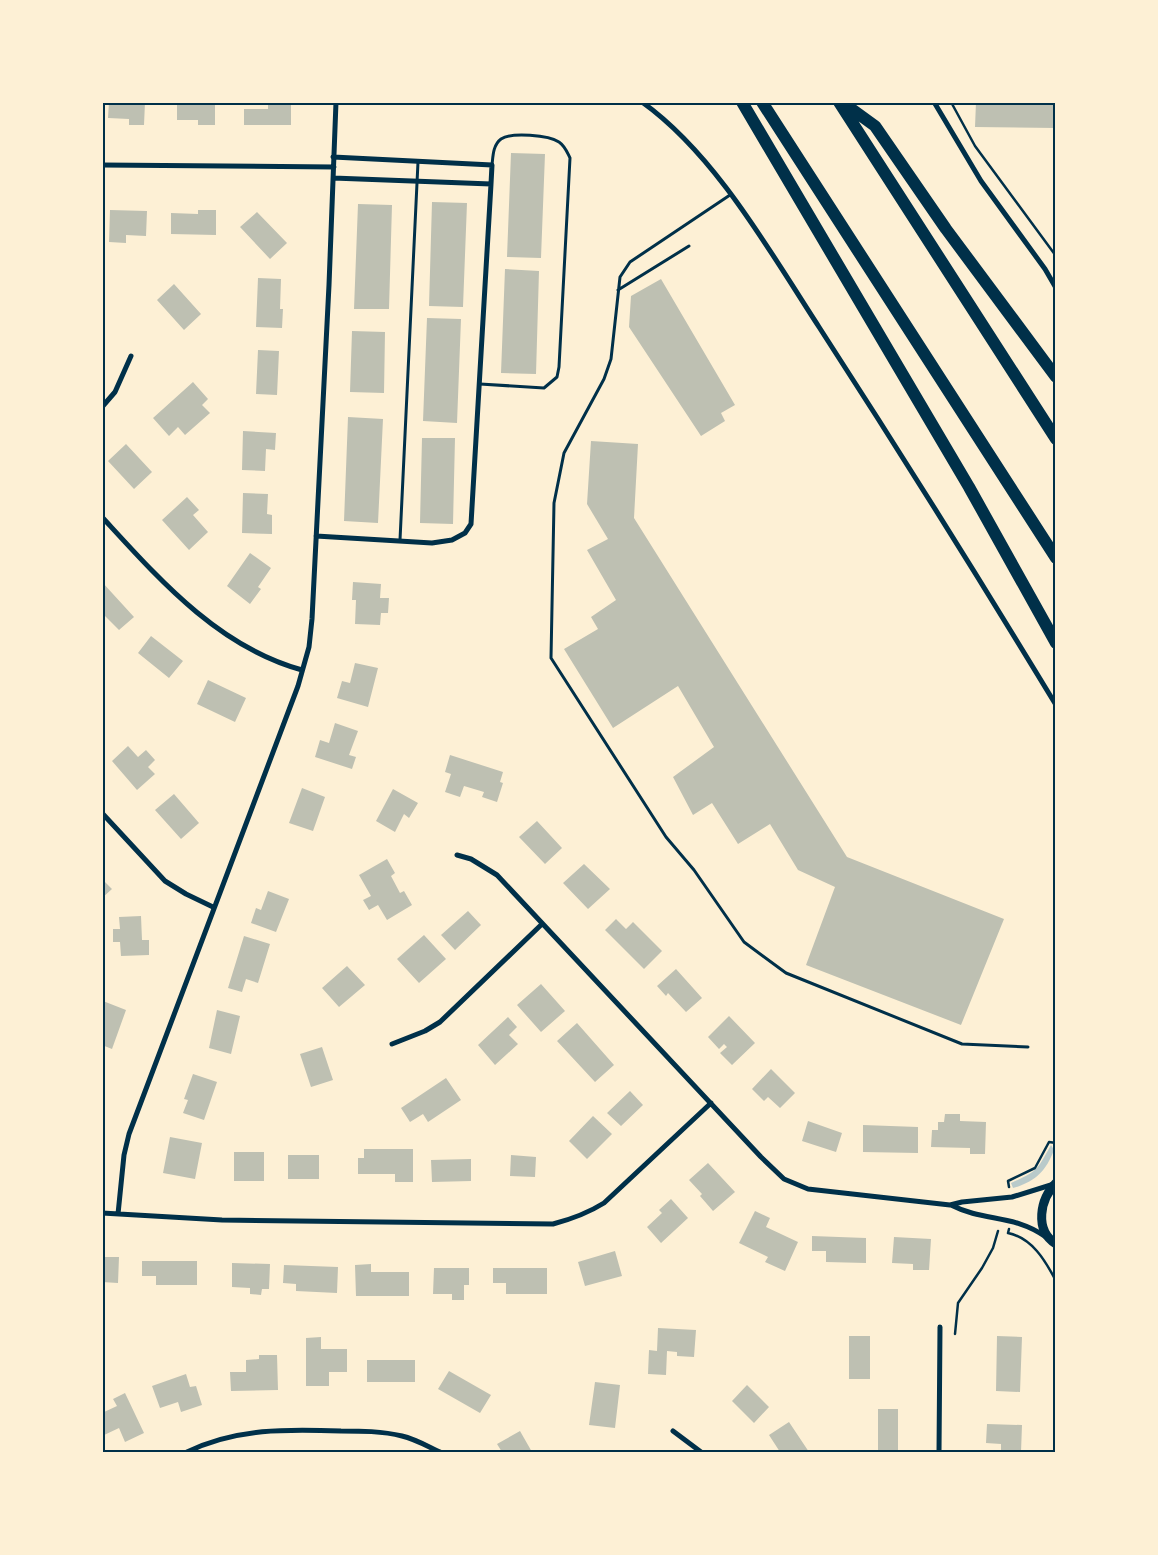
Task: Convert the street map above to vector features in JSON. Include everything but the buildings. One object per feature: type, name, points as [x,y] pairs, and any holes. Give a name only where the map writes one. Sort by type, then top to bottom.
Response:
[{"type":"highway","points":[[742,102],[969,487],[1056,643]]},
{"type":"highway","points":[[762,102],[1056,558]]},
{"type":"highway","points":[[840,102],[875,126],[951,236],[1056,377]]},
{"type":"highway","points":[[840,102],[1056,439]]},
{"type":"street","points":[[118,1214],[124,1155],[129,1134],[213,907],[298,686],[309,647],[312,618],[336,102]]},
{"type":"street","points":[[642,102],[667,122],[694,149],[730,195],[774,258],[972,568],[1056,706]]},
{"type":"street","points":[[934,102],[981,180],[1046,270],[1056,288]]},
{"type":"street","points":[[316,536],[432,543],[452,540],[465,533],[471,524],[492,184],[492,165],[334,158]]},
{"type":"street","points":[[102,165],[334,167]]},
{"type":"street","points":[[333,178],[492,184]]},
{"type":"street","points":[[1046,270],[1056,279]]},
{"type":"street","points":[[102,407],[115,392],[131,356]]},
{"type":"street","points":[[102,517],[146,565],[217,630],[280,664],[302,670]]},
{"type":"street","points":[[102,813],[165,881],[213,907]]},
{"type":"street","points":[[457,855],[471,860],[497,875],[710,1103],[784,1179],[801,1187],[822,1192],[863,1194],[950,1205],[971,1214],[1017,1222],[1038,1231],[1054,1243]]},
{"type":"street","points":[[392,1044],[425,1031],[440,1022],[542,924]]},
{"type":"street","points":[[102,1214],[222,1220],[553,1224],[589,1212],[604,1202],[710,1103]]},
{"type":"street","points":[[950,1205],[962,1202],[1012,1198],[1055,1183]]},
{"type":"street","points":[[1054,1243],[1045,1232],[1041,1212],[1045,1198],[1055,1183]]},
{"type":"street","points":[[940,1327],[940,1452]]},
{"type":"street","points":[[187,1452],[222,1439],[244,1434],[267,1430],[295,1429],[379,1432],[400,1435],[440,1452]]},
{"type":"street","points":[[674,1431],[700,1452]]},
{"type":"lane","points":[[480,384],[544,388],[557,377],[570,158],[561,142],[550,137],[509,135],[500,140],[494,149],[492,165]]},
{"type":"lane","points":[[400,540],[418,162]]},
{"type":"lane","points":[[730,195],[630,262],[620,277],[611,359],[604,379],[564,453],[554,503],[551,658],[666,838],[694,870],[744,942],[786,973],[962,1044],[1028,1046]]},
{"type":"lane","points":[[618,290],[689,246]]},
{"type":"path","points":[[952,102],[974,146],[1056,256]]},
{"type":"path","points":[[1008,1181],[1035,1168],[1050,1142],[1056,1143]]},
{"type":"path","points":[[955,1334],[958,1303],[982,1268],[993,1248],[998,1231]]},
{"type":"path","points":[[1008,1233],[1021,1238],[1038,1251],[1056,1280]]},
{"type":"shaded area","points":[[1051,1145],[1054,1150],[1039,1175],[1021,1186],[1013,1188],[1011,1183],[1027,1176],[1036,1169]]}]
